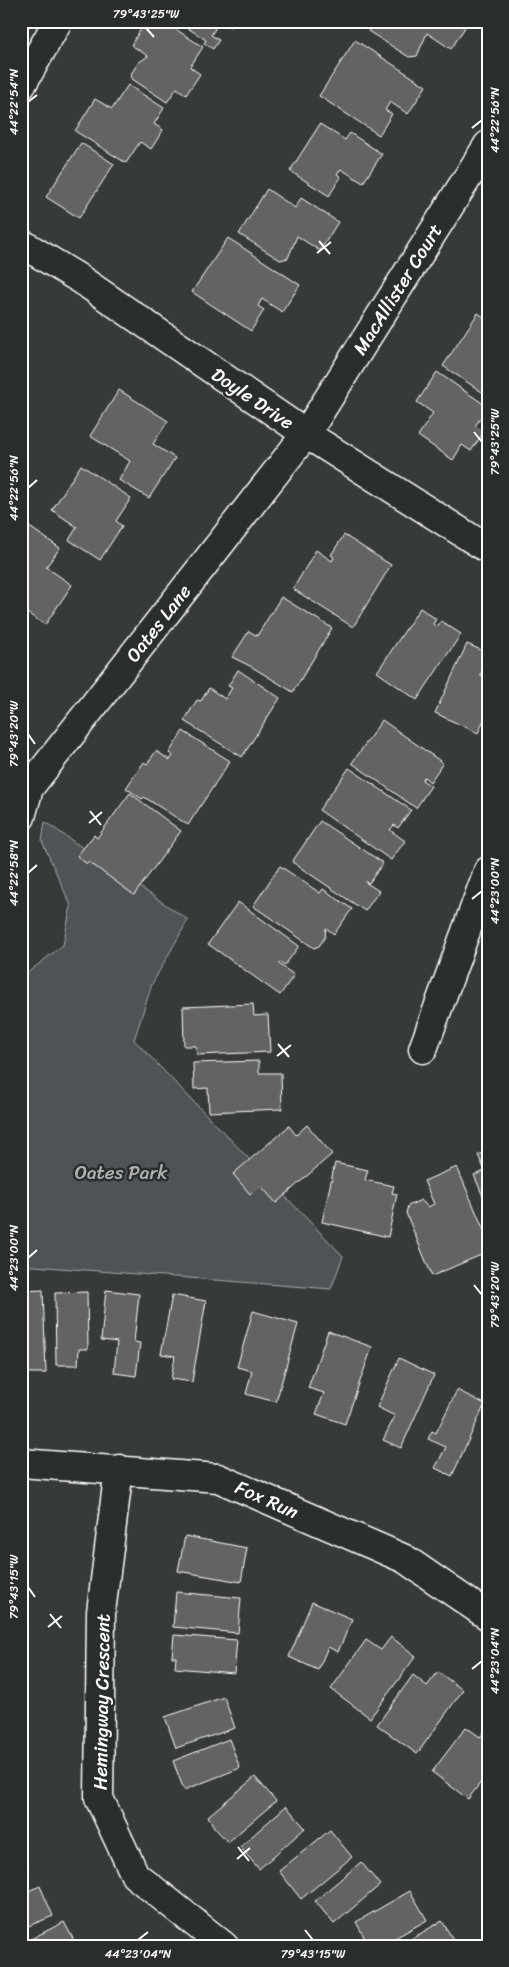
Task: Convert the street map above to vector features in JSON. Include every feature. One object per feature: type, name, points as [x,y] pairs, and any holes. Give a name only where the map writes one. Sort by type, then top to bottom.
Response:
[{"type":"street","points":[[21,86],[58,21]]},
{"type":"street","name":"MacAllister Court","points":[[306,434],[488,145]]},
{"type":"street","name":"Doyle Drive","points":[[21,243],[80,279],[306,434],[488,549]]},
{"type":"street","name":"Oates Lane","points":[[21,817],[28,788],[306,434]]},
{"type":"street","points":[[423,1049],[488,870]]},
{"type":"street","name":"Fox Run","points":[[21,1463],[218,1478],[405,1559],[488,1616]]},
{"type":"street","name":"Hemingway Crescent","points":[[119,1469],[101,1612],[100,1798],[135,1875],[224,1946]]},
{"type":"green space","name":"Oates Park","points":[[45,822],[188,920],[152,984],[134,1040],[343,1256],[331,1289],[21,1265],[21,978],[63,945],[71,906],[42,841]]},
{"type":"building","points":[[146,21],[163,21],[203,47],[190,67],[200,74],[186,95],[177,88],[167,102],[132,79],[131,74],[138,63],[148,56],[131,45]]},
{"type":"building","points":[[177,21],[220,21],[211,35],[219,40],[213,49],[204,43],[206,40]]},
{"type":"building","points":[[221,21],[233,21],[230,27]]},
{"type":"building","points":[[374,21],[469,21],[451,49],[427,33],[417,56],[409,57],[368,31]]},
{"type":"building","points":[[355,40],[426,86],[408,114],[390,102],[385,110],[392,114],[379,135],[319,96]]},
{"type":"building","points":[[128,85],[164,108],[154,124],[163,130],[151,149],[140,142],[126,163],[75,131],[95,99],[112,109]]},
{"type":"building","points":[[320,124],[345,140],[350,133],[382,154],[363,183],[341,169],[337,174],[341,177],[329,196],[290,171]]},
{"type":"building","points":[[81,143],[114,164],[79,218],[46,197]]},
{"type":"building","points":[[267,189],[295,208],[301,198],[338,222],[320,251],[297,236],[288,258],[280,260],[239,234]]},
{"type":"building","points":[[228,238],[300,285],[282,312],[262,299],[258,306],[264,310],[251,331],[192,292]]},
{"type":"building","points":[[478,313],[488,320],[488,396],[443,366]]},
{"type":"building","points":[[437,372],[488,407],[475,426],[484,432],[471,451],[462,445],[453,460],[418,436],[433,413],[417,402]]},
{"type":"building","points":[[119,390],[168,421],[153,444],[175,458],[149,498],[119,480],[130,461],[90,436]]},
{"type":"building","points":[[81,465],[131,498],[116,521],[122,526],[100,560],[69,540],[77,527],[52,510]]},
{"type":"building","points":[[21,521],[60,548],[46,567],[72,585],[45,625],[21,609],[21,594],[25,588],[21,585]]},
{"type":"building","points":[[344,535],[391,565],[353,627],[293,589],[316,550],[332,561],[334,557],[331,555]]},
{"type":"building","points":[[281,597],[332,628],[293,692],[232,657],[249,631],[257,636]]},
{"type":"building","points":[[420,608],[436,619],[433,624],[437,627],[441,621],[461,634],[417,700],[377,672]]},
{"type":"building","points":[[467,644],[488,653],[488,659],[480,675],[488,679],[488,711],[478,733],[435,713]]},
{"type":"building","points":[[238,670],[280,698],[242,757],[184,721],[197,700],[201,701],[209,688],[225,699],[232,688],[228,686]]},
{"type":"building","points":[[382,720],[443,763],[430,782],[424,777],[422,780],[431,786],[416,808],[352,763]]},
{"type":"building","points":[[183,731],[230,761],[188,825],[126,788],[144,762],[147,764],[156,751],[170,760],[173,756],[169,753]]},
{"type":"building","points":[[349,768],[411,810],[398,828],[394,825],[390,830],[405,841],[391,860],[319,810]]},
{"type":"building","points":[[130,793],[181,831],[134,895],[89,862],[87,864],[77,856],[94,835],[97,838]]},
{"type":"building","points":[[320,821],[383,863],[369,883],[365,882],[379,891],[365,911],[292,862]]},
{"type":"building","points":[[280,866],[320,893],[323,889],[352,909],[334,934],[326,928],[325,937],[319,946],[314,948],[253,906]]},
{"type":"building","points":[[238,902],[299,946],[285,965],[280,962],[279,964],[294,975],[280,995],[208,944]]},
{"type":"building","points":[[253,1004],[254,1016],[268,1015],[270,1052],[197,1055],[196,1046],[184,1046],[183,1007]]},
{"type":"building","points":[[259,1061],[259,1073],[281,1073],[282,1109],[209,1112],[208,1088],[194,1089],[193,1063]]},
{"type":"building","points":[[307,1125],[332,1154],[276,1203],[261,1186],[250,1194],[233,1174],[289,1126],[296,1135]]},
{"type":"building","points":[[488,1151],[488,1208],[474,1175],[485,1171],[478,1155]]},
{"type":"building","points":[[335,1163],[368,1170],[365,1180],[394,1186],[392,1193],[397,1194],[388,1237],[322,1222]]},
{"type":"building","points":[[457,1167],[488,1240],[488,1252],[432,1276],[406,1213],[408,1206],[421,1200],[428,1207],[434,1204],[424,1181]]},
{"type":"building","points":[[43,1290],[46,1373],[25,1373],[25,1350],[21,1350],[21,1291]]},
{"type":"building","points":[[106,1290],[139,1294],[134,1342],[140,1343],[136,1376],[114,1373],[117,1342],[101,1340]]},
{"type":"building","points":[[87,1292],[88,1349],[79,1349],[78,1365],[56,1365],[55,1293]]},
{"type":"building","points":[[172,1295],[206,1301],[192,1382],[171,1379],[175,1356],[161,1354]]},
{"type":"building","points":[[253,1311],[298,1324],[276,1402],[246,1394],[252,1371],[237,1367]]},
{"type":"building","points":[[328,1331],[372,1347],[345,1424],[316,1414],[324,1393],[308,1388]]},
{"type":"building","points":[[399,1358],[434,1375],[401,1448],[383,1440],[395,1416],[377,1407]]},
{"type":"building","points":[[457,1390],[485,1404],[452,1476],[435,1468],[446,1447],[428,1439],[432,1431],[436,1433]]},
{"type":"building","points":[[185,1536],[247,1548],[241,1582],[178,1571]]},
{"type":"building","points":[[176,1592],[241,1598],[238,1633],[173,1627]]},
{"type":"building","points":[[312,1602],[352,1619],[338,1652],[328,1647],[318,1670],[289,1657]]},
{"type":"building","points":[[21,1606],[26,1633],[21,1634]]},
{"type":"building","points":[[174,1635],[237,1640],[234,1673],[175,1668],[176,1657],[172,1657]]},
{"type":"building","points":[[391,1637],[416,1656],[370,1718],[331,1689],[366,1640],[381,1650]]},
{"type":"building","points":[[438,1672],[463,1690],[417,1754],[377,1725],[413,1675],[427,1686]]},
{"type":"building","points":[[224,1697],[235,1728],[176,1748],[165,1717]]},
{"type":"building","points":[[466,1727],[480,1737],[488,1727],[488,1773],[468,1799],[432,1772]]},
{"type":"building","points":[[229,1739],[240,1768],[184,1790],[173,1761]]},
{"type":"building","points":[[255,1777],[276,1801],[228,1842],[214,1827],[208,1816]]},
{"type":"building","points":[[286,1806],[305,1828],[259,1869],[240,1847]]},
{"type":"building","points":[[330,1830],[352,1857],[301,1899],[279,1871]]},
{"type":"building","points":[[21,1850],[29,1872],[21,1875]]},
{"type":"building","points":[[361,1862],[380,1885],[334,1924],[315,1901]]},
{"type":"building","points":[[40,1886],[53,1916],[21,1929],[21,1894]]},
{"type":"building","points":[[410,1891],[427,1920],[381,1946],[369,1946],[356,1922]]},
{"type":"building","points":[[442,1921],[457,1946],[399,1946]]},
{"type":"building","points":[[64,1922],[77,1946],[21,1946],[21,1944]]}]
